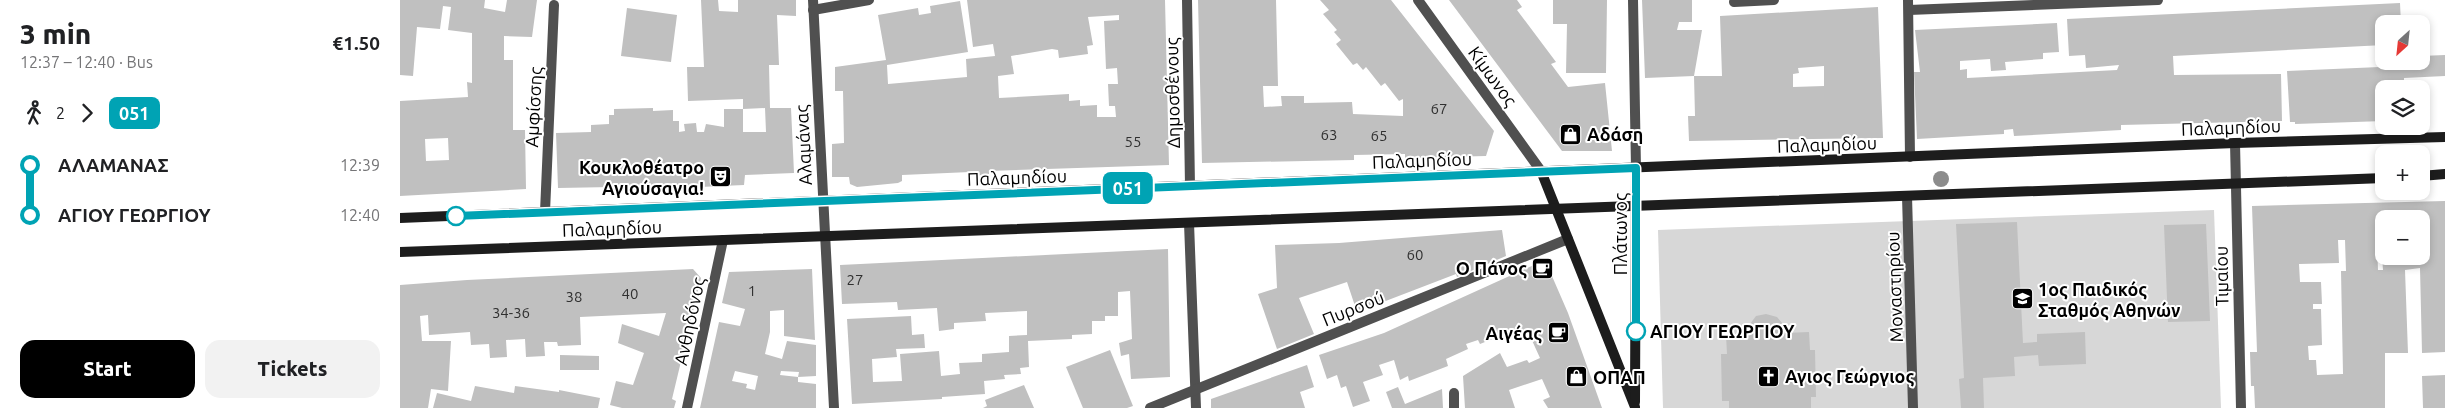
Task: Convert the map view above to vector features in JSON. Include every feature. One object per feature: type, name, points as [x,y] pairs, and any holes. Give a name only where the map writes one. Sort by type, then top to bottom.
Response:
[{"type":"street","points":[[813,5],[869,0]]},
{"type":"street","name":"Δημοσθένους","points":[[1187,0],[1190,186]]},
{"type":"street","name":"Κίμωνος","points":[[1418,0],[1541,172]]},
{"type":"street","name":"Πλάτωνος","points":[[1633,0],[1636,168],[1635,408]]},
{"type":"street","points":[[1734,2],[1774,0]]},
{"type":"street","points":[[1910,157],[1909,5],[2158,0]]},
{"type":"street","name":"Αμφίσσης","points":[[545,212],[554,5]]},
{"type":"street","name":"Αλαμάνας","points":[[813,5],[823,236],[834,408]]},
{"type":"street","name":"Παλαμηδίου","points":[[400,218],[2445,137]]},
{"type":"street","name":"Τιμαίου","points":[[2235,144],[2241,408]]},
{"type":"street","name":"Πλάτωνος","points":[[1541,172],[1635,408]]},
{"type":"street","points":[[2430,175],[2445,174]]},
{"type":"street","name":"Παλαμηδίου","points":[[400,252],[2375,178]]},
{"type":"street","name":"Μοναστηρίου","points":[[1907,196],[1913,408]]},
{"type":"street","points":[[1189,223],[1196,408]]},
{"type":"street","name":"Πυρσού","points":[[1150,408],[1568,239]]},
{"type":"street","name":"Ανθηδόνος","points":[[687,408],[723,240]]},
{"type":"street","points":[[1454,393],[1454,408]]},
{"type":"shaded area","points":[[2214,210],[2221,408],[1663,408],[1658,230]]},
{"type":"building","points":[[400,0],[485,0],[484,8],[505,12],[507,0],[537,0],[532,37],[504,36],[504,60],[513,60],[513,130],[525,130],[526,189],[400,196],[400,101],[468,97],[467,82],[472,83],[472,33],[448,30],[451,7],[443,6],[440,29],[417,27],[413,76],[400,75]],"holes":[[[448,138],[449,160],[426,161],[425,139]]]},
{"type":"building","points":[[701,0],[718,0],[719,11],[738,12],[738,0],[796,0],[796,16],[777,15],[779,65],[769,65],[770,108],[791,108],[794,173],[745,175],[744,185],[612,191],[612,187],[558,188],[556,133],[591,132],[591,125],[609,124],[609,115],[614,115],[614,109],[653,108],[653,111],[673,110],[673,121],[679,121],[679,132],[685,131],[684,124],[696,123],[697,132],[704,132],[706,124],[724,127],[724,109],[743,109],[743,99],[688,101],[687,67],[704,67]],"holes":[[[765,108],[766,132],[743,132],[743,109]]]},
{"type":"building","points":[[967,0],[1165,0],[1169,165],[989,171],[989,175],[970,176],[970,172],[902,175],[902,181],[898,183],[857,187],[850,184],[849,177],[832,177],[832,144],[844,143],[843,91],[835,91],[835,67],[886,60],[878,15],[918,8],[919,15],[931,13],[930,6],[960,1],[968,52],[887,65],[888,84],[967,77],[966,59],[995,56],[993,44],[973,47]],"holes":[[[1119,15],[1119,20],[1104,21],[1106,69],[1117,68],[1118,84],[1108,84],[1109,106],[1115,106],[1116,117],[1097,117],[1097,105],[1080,106],[1080,100],[1069,101],[1069,94],[999,98],[998,76],[1014,74],[1011,56],[1052,49],[1058,50],[1059,58],[1088,54],[1087,46],[1093,45],[1088,17]]]},
{"type":"building","points":[[1198,0],[1276,0],[1278,86],[1263,86],[1264,107],[1282,106],[1281,96],[1304,96],[1304,103],[1352,102],[1353,114],[1403,116],[1403,99],[1399,101],[1385,83],[1381,86],[1366,67],[1363,70],[1357,63],[1353,65],[1336,44],[1341,40],[1334,32],[1337,30],[1323,14],[1329,10],[1320,0],[1391,0],[1494,131],[1486,156],[1405,158],[1405,154],[1354,155],[1354,160],[1202,163]]},
{"type":"building","points":[[1449,0],[1517,0],[1522,7],[1517,10],[1556,62],[1551,64],[1568,87],[1605,83],[1612,151],[1562,151]]},
{"type":"building","points":[[1553,0],[1607,0],[1606,73],[1566,73],[1567,24],[1553,24]]},
{"type":"building","points":[[1642,0],[1692,0],[1692,22],[1679,22],[1677,30],[1702,30],[1694,76],[1645,78]]},
{"type":"building","points":[[2400,3],[2401,15],[2375,15],[2375,45],[2173,56],[2174,75],[2281,74],[2282,121],[2121,125],[2121,130],[2014,136],[2013,129],[2004,130],[2004,134],[1917,139],[1914,72],[1920,72],[1915,30],[2057,23],[2059,52],[2043,53],[2043,59],[2005,62],[2006,70],[1991,71],[1990,59],[1960,61],[1960,70],[1967,69],[1967,78],[2117,70],[2119,65],[2086,68],[2085,55],[2069,56],[2067,19]]},
{"type":"building","points":[[1878,7],[1883,138],[1689,141],[1688,116],[1695,116],[1694,76],[1722,76],[1720,16]],"holes":[[[1824,66],[1824,86],[1793,87],[1793,74],[1799,73],[1798,68]]]},
{"type":"building","points":[[627,8],[677,15],[671,62],[621,56]]},
{"type":"building","points":[[2445,55],[2445,76],[2404,78],[2404,80],[2375,80],[2375,121],[2295,124],[2295,122],[2290,122],[2287,71],[2375,67],[2375,70],[2430,70],[2430,56]]},
{"type":"building","points":[[2445,201],[2445,352],[2422,353],[2420,268],[2405,270],[2408,353],[2385,353],[2385,408],[2255,408],[2254,386],[2251,386],[2250,352],[2257,352],[2252,206]],"holes":[[[2338,240],[2345,240],[2346,271],[2341,271],[2343,374],[2317,375],[2316,360],[2309,360],[2308,346],[2322,345],[2321,309],[2313,309],[2313,304],[2322,304],[2321,282],[2300,282],[2299,264],[2339,263]]]},
{"type":"building","points":[[2017,222],[2023,343],[2037,342],[2037,334],[2085,332],[2086,364],[2039,366],[2038,355],[2014,357],[2015,376],[1983,378],[1984,408],[1961,408],[1959,379],[1964,378],[1956,224]]},
{"type":"building","points":[[2206,224],[2210,321],[2168,322],[2164,225]]},
{"type":"building","points":[[1502,230],[1506,256],[1457,277],[1456,274],[1357,312],[1347,282],[1299,298],[1314,334],[1277,349],[1258,294],[1277,288],[1275,245],[1339,243]]},
{"type":"building","points":[[1168,249],[1170,377],[1131,379],[1129,354],[1121,356],[1119,343],[1132,339],[1130,291],[1118,292],[1118,316],[1105,316],[1105,321],[1092,321],[1092,334],[1072,335],[1072,339],[1028,341],[1029,367],[1020,368],[1021,374],[1004,375],[1005,379],[984,381],[985,394],[942,397],[942,399],[852,404],[847,319],[911,316],[912,335],[924,334],[925,348],[896,349],[897,357],[872,359],[873,382],[902,381],[900,354],[939,351],[941,376],[960,374],[959,363],[982,362],[982,354],[1009,352],[1009,336],[1027,335],[1027,311],[985,313],[986,321],[954,323],[954,329],[939,331],[937,308],[898,310],[897,302],[842,304],[840,265]]},
{"type":"building","points":[[1545,260],[1568,313],[1602,408],[1548,408],[1543,400],[1550,397],[1542,379],[1509,390],[1515,408],[1465,408],[1463,376],[1500,353],[1507,367],[1527,360],[1529,363],[1540,358],[1530,336],[1525,340],[1520,328],[1480,344],[1478,340],[1466,344],[1468,349],[1446,359],[1448,366],[1409,381],[1408,376],[1400,380],[1394,360],[1379,365],[1383,375],[1363,382],[1370,401],[1353,407],[1346,386],[1341,388],[1337,375],[1327,379],[1319,355],[1384,333]]},
{"type":"building","points":[[693,269],[701,278],[672,399],[676,401],[674,408],[622,408],[610,405],[616,381],[633,385],[644,353],[618,343],[622,324],[659,336],[666,313],[580,317],[581,345],[558,346],[557,342],[544,342],[545,356],[526,357],[525,339],[506,340],[507,357],[490,358],[489,344],[471,345],[470,332],[429,335],[428,315],[420,316],[422,341],[451,341],[448,391],[431,389],[428,408],[400,408],[400,285]]},
{"type":"building","points":[[812,269],[815,340],[784,336],[784,310],[770,311],[770,332],[765,354],[782,359],[787,341],[816,345],[816,376],[798,377],[798,382],[816,384],[816,408],[700,408],[719,322],[740,326],[745,309],[722,303],[729,272]],"holes":[[[735,371],[758,376],[755,390],[746,388],[747,384],[732,381]],[[781,371],[799,372],[798,377],[780,375]]]},
{"type":"building","name":"Αγιος Γεώργιος","points":[[1766,314],[1777,317],[1784,325],[1785,333],[1809,332],[1810,350],[1815,350],[1816,397],[1811,397],[1811,408],[1729,408],[1729,401],[1722,401],[1721,354],[1727,354],[1726,335],[1748,334],[1750,324],[1756,316]]},
{"type":"building","points":[[1110,350],[1133,406],[1127,408],[1083,408],[1066,367]]},
{"type":"building","points":[[560,355],[599,356],[599,370],[560,370]]},
{"type":"building","points":[[1307,365],[1314,387],[1300,392],[1305,408],[1211,408],[1211,399]]},
{"type":"building","points":[[2445,375],[2445,408],[2423,408],[2422,376]]},
{"type":"building","points":[[1024,385],[1034,408],[983,408],[987,406],[985,400]]},
{"type":"building","points":[[475,386],[514,393],[515,386],[559,392],[559,390],[600,398],[598,408],[433,408],[437,393],[471,401]]},
{"type":"building","points":[[1398,387],[1405,404],[1442,389],[1443,408],[1392,408],[1386,392]]},
{"type":"bus line","name":"051","points":[[456,216],[1636,168],[1636,331]]},
{"type":"place","name":"Αδάση","points":[[1571,134]]},
{"type":"place","name":"Κουκλοθέατρο Αγιούσαγια!","points":[[720,177]]},
{"type":"place","name":"Ο Πάνος","points":[[1543,268]]},
{"type":"place","name":"1ος Παιδικός Σταθμός Αθηνών","points":[[2022,299]]},
{"type":"place","name":"ΑΓΙΟΥ ΓΕΩΡΓΙΟΥ","points":[[1636,331]]},
{"type":"place","name":"Αιγέας","points":[[1558,333]]},
{"type":"place","name":"Αγιος Γεώργιος","points":[[1769,376]]},
{"type":"place","name":"ΟΠΑΠ","points":[[1577,377]]}]
